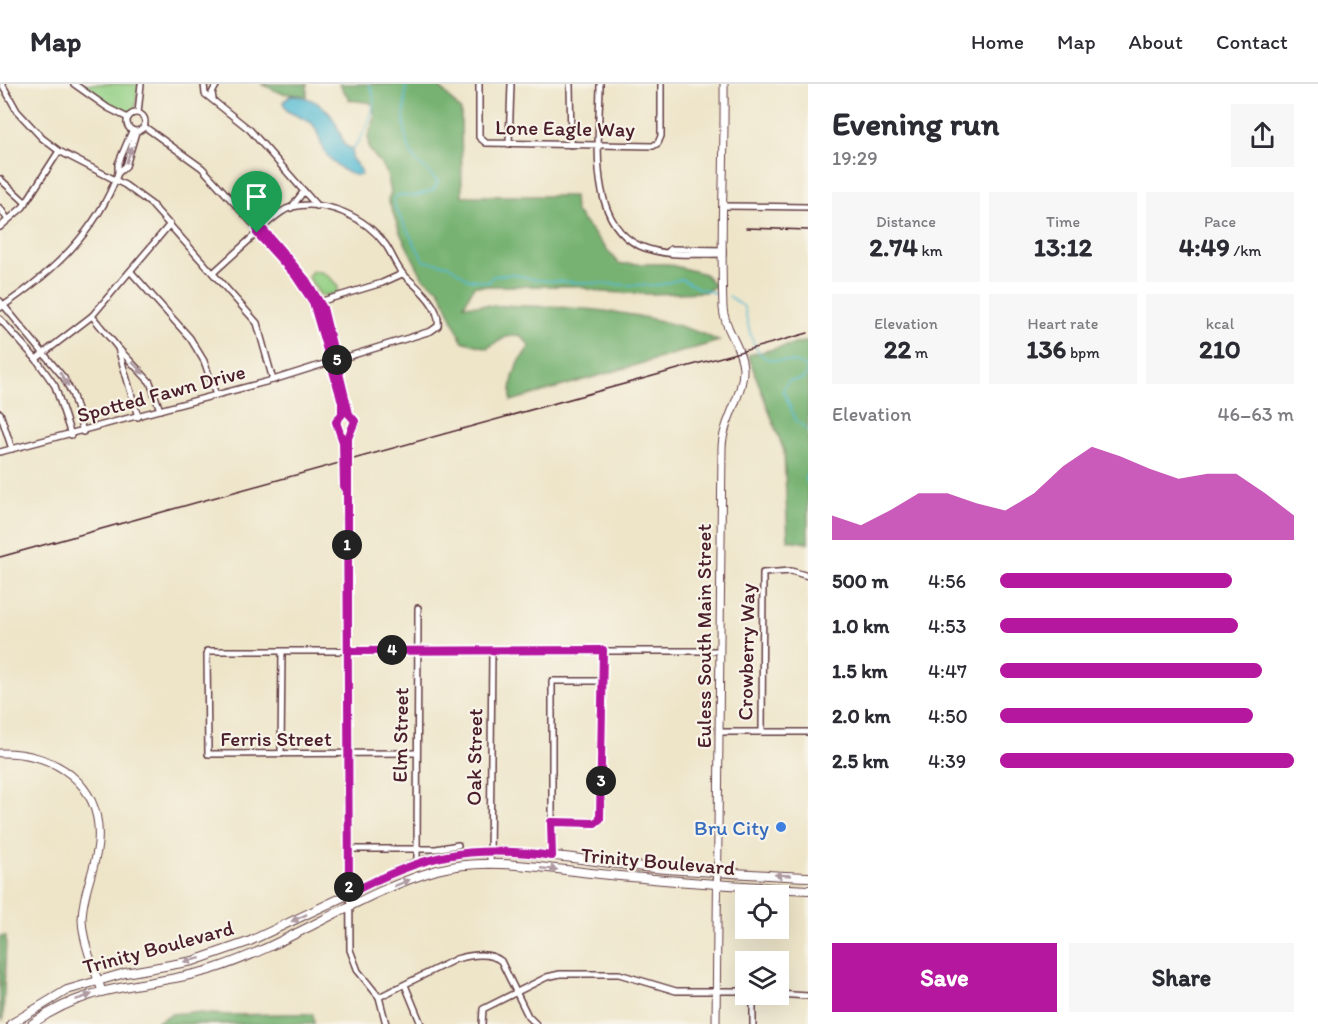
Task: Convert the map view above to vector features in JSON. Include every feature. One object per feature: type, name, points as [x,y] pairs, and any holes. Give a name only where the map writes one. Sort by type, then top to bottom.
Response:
[{"type":"main road","name":"Trinity Boulevard","points":[[11,1024],[52,997],[98,980],[211,955],[248,942],[417,862],[459,853],[523,852],[646,867],[808,877]]},
{"type":"main road","name":"Trinity Boulevard","points":[[32,1024],[62,1006],[102,991],[213,969],[382,891],[438,870],[459,865],[490,865],[808,890]]},
{"type":"street","points":[[2,84],[8,99],[34,131],[59,151],[116,181],[151,204],[170,224],[257,323],[273,380]]},
{"type":"street","points":[[74,84],[108,108],[128,118]]},
{"type":"street","points":[[138,113],[141,84]]},
{"type":"street","points":[[204,84],[205,94],[250,130],[317,206]]},
{"type":"street","points":[[213,99],[212,93],[217,84]]},
{"type":"street","name":"Lone Eagle Way","points":[[479,84],[479,137],[486,143],[653,146],[658,143],[661,133],[661,84]]},
{"type":"street","points":[[510,144],[511,84]]},
{"type":"street","points":[[570,84],[570,145]]},
{"type":"street","points":[[600,84],[601,188],[610,216],[632,241],[652,250],[723,252]]},
{"type":"street","name":"Euless South Main Street","points":[[717,1024],[722,444],[723,432],[737,394],[743,369],[741,356],[723,311],[724,84]]},
{"type":"street","points":[[0,103],[8,99]]},
{"type":"street","points":[[128,118],[138,113]]},
{"type":"street","points":[[138,113],[145,119],[145,127]]},
{"type":"street","points":[[128,118],[128,127],[134,131]]},
{"type":"street","points":[[83,432],[69,387],[45,353],[1,305],[48,273],[71,250],[87,230],[116,181],[118,164],[134,131],[145,127]]},
{"type":"street","points":[[145,127],[202,168],[302,274],[317,303],[345,414],[355,424],[348,438],[344,486],[347,490],[350,950],[355,965],[379,997],[386,1024]]},
{"type":"street","points":[[0,227],[26,203],[59,151]]},
{"type":"street","points":[[0,179],[26,203]]},
{"type":"street","points":[[213,273],[259,231],[291,207],[304,191]]},
{"type":"street","points":[[291,207],[317,206],[343,212],[370,228],[387,245],[402,274],[382,283],[317,303]]},
{"type":"street","points":[[724,206],[808,207]]},
{"type":"street","points":[[0,208],[8,220]]},
{"type":"street","points":[[36,359],[92,316],[170,224]]},
{"type":"street","points":[[131,272],[190,338],[204,361],[216,395]]},
{"type":"street","name":"Spotted Fawn Drive","points":[[0,452],[83,432],[273,380],[431,331],[439,323],[438,316],[417,285],[402,274]]},
{"type":"street","points":[[92,316],[150,382],[160,410]]},
{"type":"street","points":[[0,319],[36,359],[55,386],[71,435]]},
{"type":"street","points":[[118,348],[138,417]]},
{"type":"street","points":[[0,413],[12,449]]},
{"type":"street","points":[[345,414],[336,422],[343,438],[346,461]]},
{"type":"street","name":"Crowberry Way","points":[[762,732],[763,573],[791,572],[808,576]]},
{"type":"street","name":"Elm Street","points":[[417,862],[418,608]]},
{"type":"street","name":"Oak Street","points":[[490,865],[492,650]]},
{"type":"street","points":[[551,822],[595,823],[600,819],[603,650]]},
{"type":"street","name":"Ferris Street","points":[[282,652],[207,651],[208,754],[416,753]]},
{"type":"street","points":[[281,754],[282,652],[719,651]]},
{"type":"street","points":[[552,856],[552,681],[602,681]]},
{"type":"street","points":[[719,732],[808,732]]},
{"type":"street","points":[[0,753],[40,756],[67,770],[83,789],[93,808],[98,841],[86,889],[82,920],[102,991]]},
{"type":"street","points":[[349,849],[447,849],[459,845]]},
{"type":"street","points":[[379,997],[456,959],[469,955],[494,955],[501,961],[528,1016],[536,1024]]},
{"type":"street","points":[[482,1024],[483,1009],[547,976],[560,974],[619,974],[676,991],[735,991]]},
{"type":"street","points":[[405,985],[421,1024]]},
{"type":"street","points":[[789,995],[808,996]]},
{"type":"street","points":[[753,1005],[753,1024]]},
{"type":"green space","points":[[80,84],[139,84],[135,110],[128,114],[121,111]]},
{"type":"green space","points":[[261,84],[307,84],[307,96],[281,93]]},
{"type":"green space","points":[[339,84],[437,84],[461,111],[462,196],[574,196],[575,211],[619,264],[667,264],[705,274],[715,286],[705,292],[651,294],[602,292],[576,286],[474,286],[464,305],[562,307],[626,314],[689,329],[719,341],[511,401],[515,372],[530,346],[520,335],[506,337],[487,348],[462,341],[439,289],[423,278],[401,235],[388,199],[391,192],[386,171],[369,149],[368,136],[375,118],[372,103],[350,100]]},
{"type":"green space","points":[[312,271],[324,273],[330,278],[338,287],[337,293],[321,296],[308,277]]},
{"type":"green space","points":[[808,341],[808,543],[788,540],[784,451],[748,355]]},
{"type":"green space","points":[[0,936],[6,936],[3,1020],[0,1017]]},
{"type":"green space","points":[[192,1012],[222,1015],[313,1014],[314,1024],[154,1024],[171,1014]]},
{"type":"water","points":[[291,95],[312,100],[326,110],[337,125],[344,145],[352,149],[352,159],[361,170],[361,175],[351,174],[335,164],[324,150],[312,123],[287,111],[283,102]]},
{"type":"waterway","points":[[352,149],[367,127],[373,109],[372,91],[369,84]]},
{"type":"waterway","points":[[406,84],[404,124],[408,144],[417,162],[438,182],[433,190],[415,196],[398,195],[394,199],[395,208],[424,261],[448,265],[468,279],[489,282],[493,276],[513,274],[537,280],[626,285],[659,285],[681,279],[700,289],[719,294]]},
{"type":"waterway","points":[[729,296],[744,307],[752,338],[764,357],[771,360],[795,362],[808,369],[803,379],[788,381],[783,390],[796,421],[808,430]]},
{"type":"waterway","points":[[808,471],[805,478],[808,484]]},
{"type":"railway","points":[[746,228],[808,230]]},
{"type":"railway","points":[[0,557],[808,333]]},
{"type":"place","name":"Bru City","points":[[781,827]]},
{"type":"route","points":[[257,228],[262,228],[315,292],[323,308],[349,414],[355,421],[348,438],[348,651],[603,650],[600,819],[595,823],[551,822],[552,856],[523,852],[459,853],[440,856],[417,862],[349,894],[347,490],[344,486],[343,438],[336,422],[342,414],[342,402],[320,319],[313,302],[295,275],[257,233],[257,228]]}]
